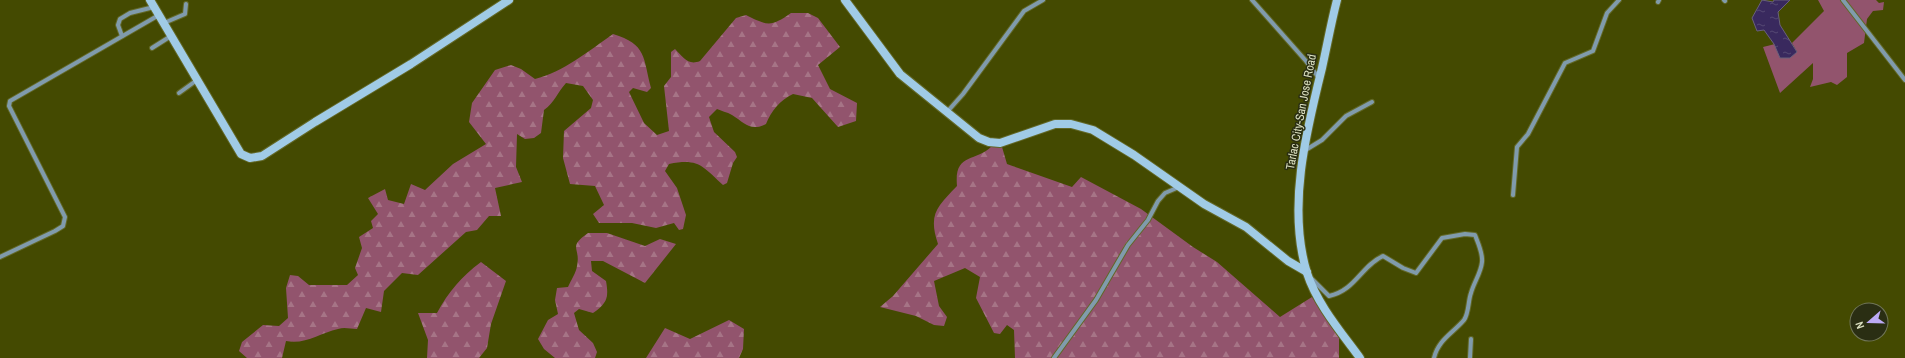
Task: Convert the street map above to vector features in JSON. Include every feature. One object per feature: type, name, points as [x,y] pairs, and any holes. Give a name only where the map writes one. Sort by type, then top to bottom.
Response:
[{"type":"street","points":[[122,36],[118,25],[120,19],[123,16],[152,4],[241,154],[250,158],[262,156],[411,64],[509,0]]},
{"type":"street","points":[[845,0],[897,70],[979,138],[995,144],[1005,142],[1042,127],[1055,124],[1071,124],[1086,127],[1111,140],[1210,208],[1246,227],[1288,261],[1308,274],[1329,296],[1340,294],[1357,281],[1373,261],[1383,256],[1403,268],[1416,273],[1442,238],[1465,234],[1475,235],[1481,253],[1482,262],[1470,294],[1467,314],[1463,320],[1443,339],[1434,358]]},
{"type":"street","points":[[947,112],[1024,11],[1043,0]]},
{"type":"street","points":[[1252,0],[1306,61],[1319,78]]},
{"type":"street","name":"Tarlac City-San Jose Road","points":[[1337,0],[1303,151],[1300,177],[1302,252],[1308,274],[1321,301],[1360,358]]},
{"type":"street","points":[[1513,195],[1517,147],[1528,134],[1565,63],[1594,51],[1607,14],[1619,0]]},
{"type":"street","points":[[1843,0],[1905,80]]},
{"type":"street","points":[[164,23],[185,14],[186,4]]},
{"type":"street","points":[[0,257],[55,231],[63,226],[65,222],[55,196],[9,106],[10,101],[159,15]]},
{"type":"street","points":[[152,48],[172,36]]},
{"type":"street","points":[[179,93],[197,80]]},
{"type":"street","points":[[1303,151],[1322,140],[1350,114],[1372,102]]},
{"type":"street","points":[[1054,358],[1093,305],[1128,245],[1148,220],[1162,196],[1168,191],[1179,187]]},
{"type":"street","points":[[1470,358],[1471,339]]},
{"type":"green space","points":[[1818,0],[1876,0],[1879,3],[1884,2],[1883,10],[1873,11],[1867,19],[1864,43],[1847,53],[1847,77],[1837,85],[1831,82],[1810,87],[1813,79],[1813,63],[1780,93],[1763,47],[1775,44],[1797,52],[1792,43],[1824,11]]},
{"type":"green space","points":[[791,13],[808,13],[818,18],[840,47],[818,65],[830,89],[857,103],[856,121],[838,127],[812,98],[793,94],[788,96],[773,110],[766,124],[756,127],[748,126],[730,114],[717,109],[709,117],[714,132],[735,152],[737,157],[733,163],[727,183],[723,185],[705,168],[694,163],[679,162],[669,164],[665,171],[677,188],[686,215],[683,229],[679,230],[674,223],[656,228],[632,223],[599,223],[593,214],[604,205],[595,186],[570,184],[563,158],[564,131],[591,108],[593,100],[583,86],[566,83],[551,104],[544,110],[541,133],[534,138],[525,139],[517,134],[516,167],[522,182],[495,188],[501,216],[489,216],[477,230],[466,232],[418,275],[402,273],[384,291],[381,312],[366,308],[357,329],[340,328],[306,340],[293,342],[286,341],[282,358],[247,358],[239,351],[242,342],[263,325],[279,326],[288,318],[286,288],[290,275],[298,276],[309,285],[347,285],[358,275],[355,268],[362,248],[359,237],[373,228],[371,221],[378,214],[368,198],[385,189],[388,200],[404,204],[411,184],[425,190],[453,164],[486,144],[469,122],[472,103],[495,70],[511,65],[521,69],[535,79],[566,66],[613,34],[624,38],[632,42],[642,54],[651,88],[647,92],[633,88],[629,92],[644,123],[657,135],[669,131],[664,86],[671,77],[671,52],[675,49],[689,62],[700,61],[736,18],[746,15],[765,23],[774,23]]},
{"type":"green space","points":[[992,146],[1002,147],[1007,164],[1072,187],[1081,177],[1141,209],[1193,247],[1217,262],[1280,317],[1312,297],[1339,338],[1339,358],[1015,358],[1014,330],[1007,325],[1000,334],[994,333],[976,298],[980,277],[965,268],[934,281],[939,306],[947,317],[944,326],[934,325],[916,316],[880,307],[893,296],[938,244],[935,234],[934,218],[944,200],[957,186],[957,175],[962,163],[979,155]]},
{"type":"green space","points":[[588,233],[607,233],[645,246],[660,239],[676,244],[645,283],[603,261],[591,261],[592,271],[606,281],[606,300],[593,313],[579,309],[574,313],[579,330],[593,343],[597,352],[595,358],[555,358],[544,349],[538,339],[548,320],[558,314],[555,300],[557,288],[568,287],[575,274],[577,266],[578,260],[576,245]]},
{"type":"green space","points":[[481,262],[506,281],[491,324],[487,348],[479,358],[427,358],[428,340],[418,313],[437,313],[456,285],[467,273]]},
{"type":"green space","points":[[729,320],[744,329],[743,349],[739,358],[646,358],[665,328],[690,339]]},
{"type":"water","points":[[1762,0],[1773,2],[1774,0],[1790,0],[1778,12],[1780,25],[1797,52],[1790,58],[1780,58],[1774,44],[1764,30],[1757,31],[1752,18]]}]
